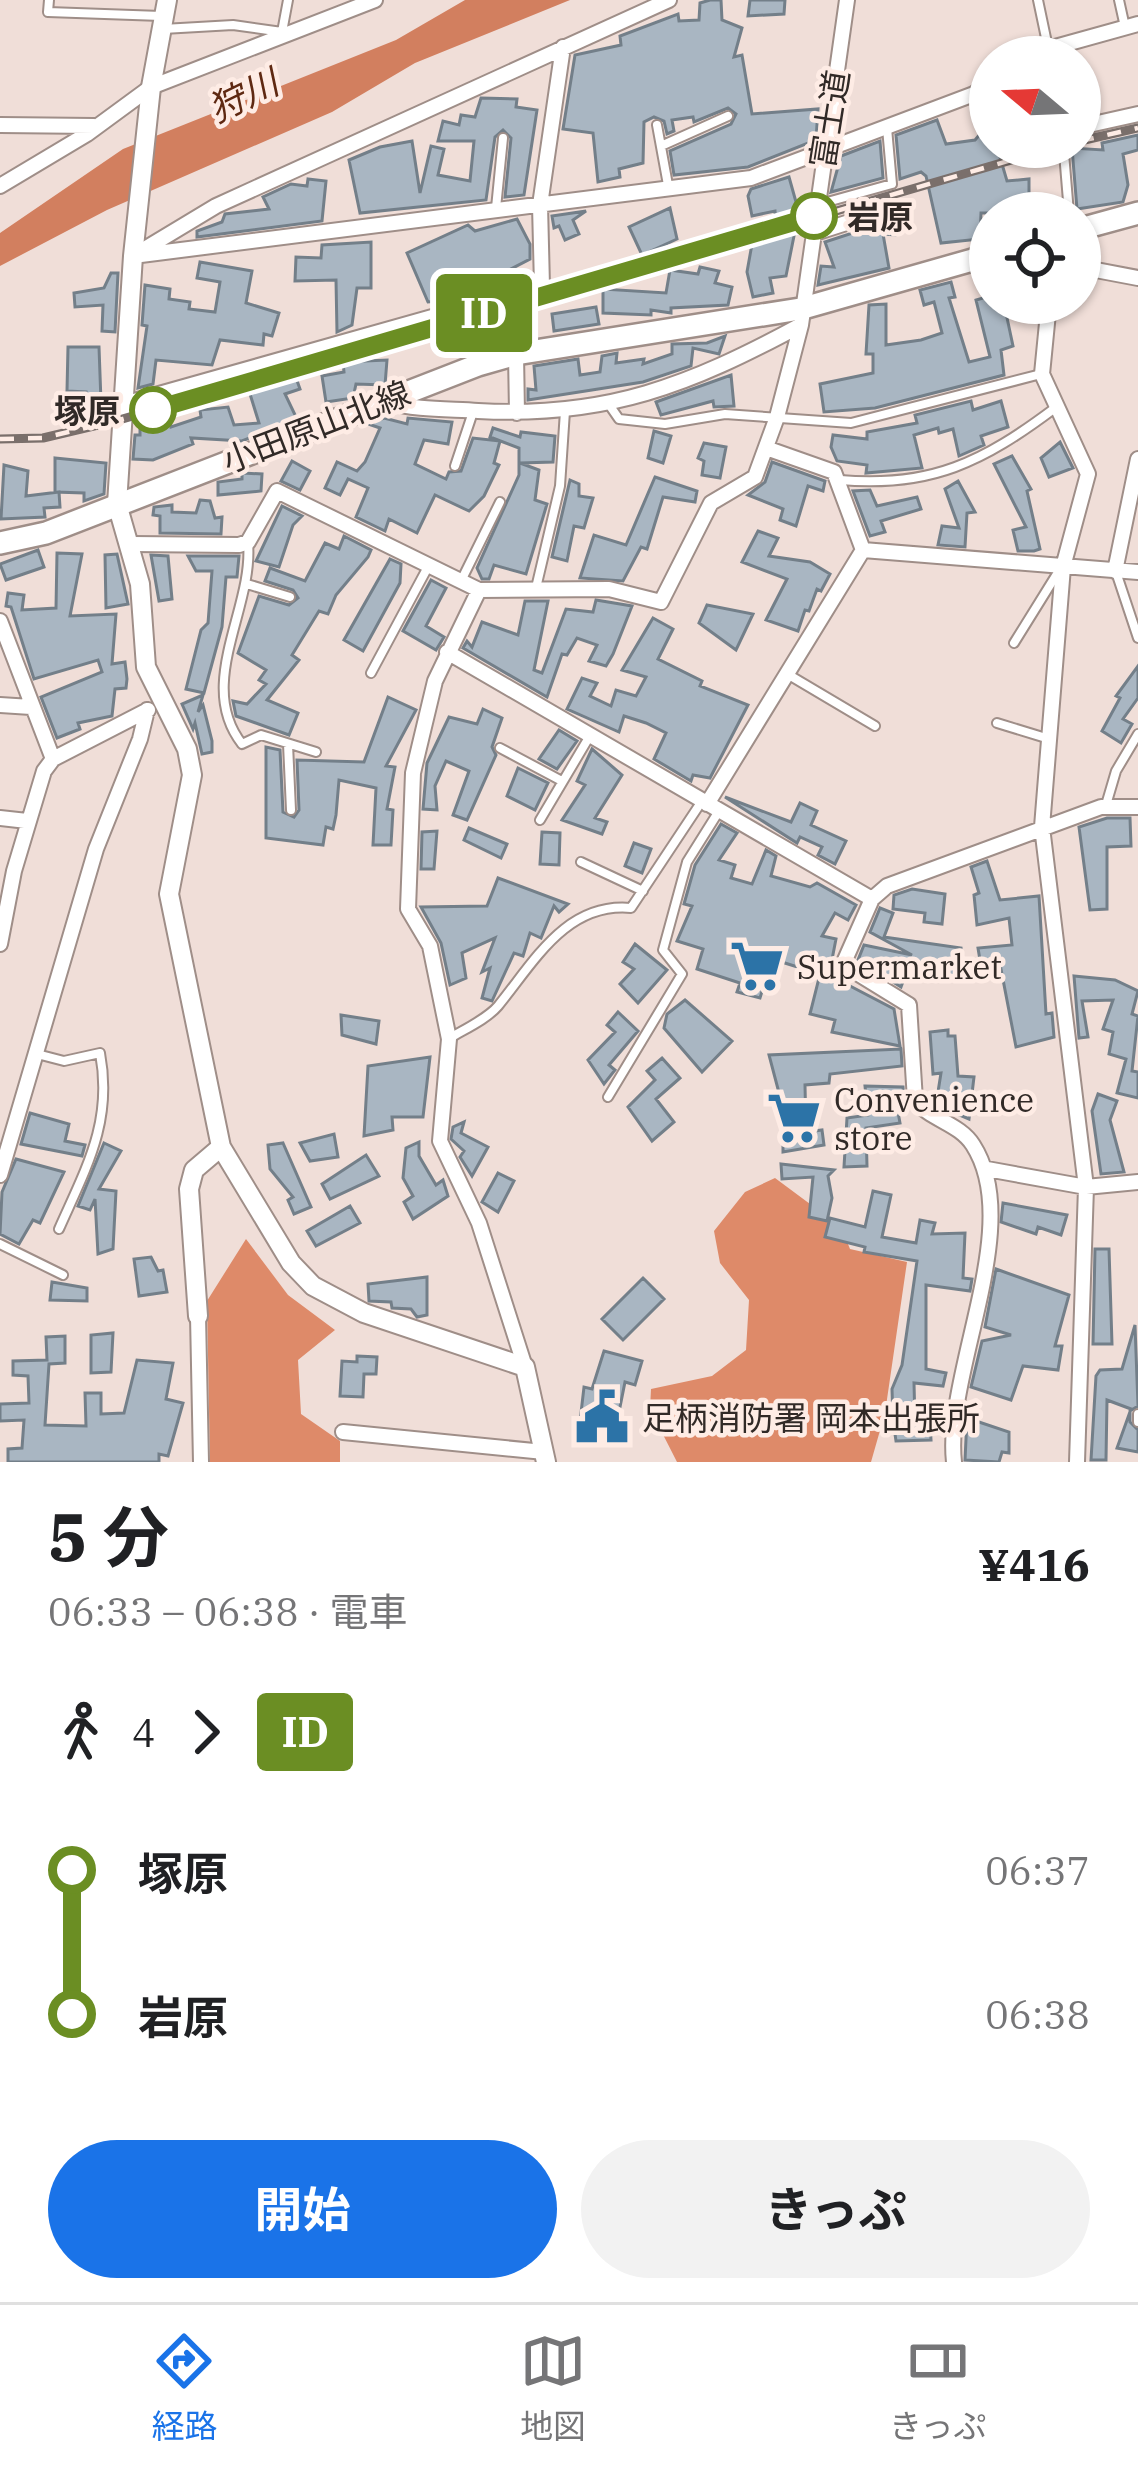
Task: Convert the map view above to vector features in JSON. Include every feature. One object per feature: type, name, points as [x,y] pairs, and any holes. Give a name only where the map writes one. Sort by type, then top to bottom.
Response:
[{"type":"main road","points":[[1101,223],[1138,212]]},
{"type":"main road","name":"小田原山北線","points":[[0,543],[46,533],[379,399],[516,354],[800,317],[969,262]]},
{"type":"street","points":[[0,185],[151,87],[375,0]]},
{"type":"street","points":[[134,256],[216,206],[669,0]]},
{"type":"street","name":"富士道","points":[[766,448],[800,317],[847,0]]},
{"type":"street","points":[[164,15],[151,87],[134,256],[116,504],[132,544],[153,707],[187,749],[192,775],[169,894],[221,1147],[291,1263],[313,1286],[364,1313],[525,1367]]},
{"type":"street","points":[[1096,36],[1131,25]]},
{"type":"street","points":[[120,405],[542,286],[540,205],[563,47]]},
{"type":"street","points":[[134,256],[751,178],[823,155],[969,96]]},
{"type":"street","points":[[1101,122],[1138,114]]},
{"type":"street","points":[[0,125],[94,126]]},
{"type":"street","points":[[812,234],[868,216]]},
{"type":"street","points":[[1101,271],[1138,278]]},
{"type":"street","points":[[379,399],[518,413],[610,406],[730,363],[800,317]]},
{"type":"street","points":[[1047,324],[1042,374],[1088,474],[1063,566],[1042,827],[1086,1186],[1077,1462]]},
{"type":"street","points":[[516,354],[518,413]]},
{"type":"street","points":[[132,544],[248,542],[277,490],[478,590],[609,589],[661,602],[711,503],[720,493],[751,482],[766,448],[834,472],[863,550],[709,805]]},
{"type":"street","points":[[1115,571],[1138,459]]},
{"type":"street","points":[[863,550],[1138,572]]},
{"type":"street","points":[[343,1432],[545,1457],[525,1367],[479,1223],[440,1141],[449,1039],[430,946],[408,909],[413,772],[447,652],[478,590]]},
{"type":"street","points":[[0,621],[6,653],[53,759]]},
{"type":"street","points":[[447,652],[588,739],[872,899]]},
{"type":"street","points":[[1,710],[31,707]]},
{"type":"street","points":[[0,944],[7,869],[53,759],[153,707]]},
{"type":"street","points":[[1,1166],[96,849],[153,707]]},
{"type":"street","points":[[954,1462],[952,1430],[986,1260],[987,1169],[965,1134],[915,1100],[909,1005],[844,965],[872,899],[948,860],[1042,827],[1106,807],[1138,807]]},
{"type":"street","points":[[0,818],[27,821]]},
{"type":"street","points":[[201,1462],[189,1189],[194,1171],[221,1147]]},
{"type":"street","points":[[987,1169],[1086,1186],[1138,1182]]},
{"type":"lane","points":[[49,0],[48,11],[164,15],[282,35],[288,0]]},
{"type":"lane","points":[[1038,0],[1046,36]]},
{"type":"lane","points":[[1119,0],[1131,25]]},
{"type":"lane","points":[[661,146],[728,116]]},
{"type":"lane","points":[[656,125],[668,185]]},
{"type":"lane","points":[[816,206],[892,184],[887,128]]},
{"type":"lane","points":[[496,211],[503,138]]},
{"type":"lane","points":[[610,406],[620,419],[665,424],[725,414],[850,423],[1042,374]]},
{"type":"lane","points":[[840,480],[886,484],[956,468],[984,457],[1055,408]]},
{"type":"lane","points":[[454,466],[473,410]]},
{"type":"lane","points":[[535,590],[560,486],[565,411]]},
{"type":"lane","points":[[461,581],[500,502]]},
{"type":"lane","points":[[248,542],[247,584],[224,685],[232,733],[242,745],[261,735],[316,752]]},
{"type":"lane","points":[[371,673],[429,565]]},
{"type":"lane","points":[[1014,643],[1063,566]]},
{"type":"lane","points":[[1115,571],[1138,638]]},
{"type":"lane","points":[[247,584],[290,598]]},
{"type":"lane","points":[[789,674],[875,726]]},
{"type":"lane","points":[[997,723],[1046,738]]},
{"type":"lane","points":[[1106,807],[1116,771],[1138,734]]},
{"type":"lane","points":[[540,820],[588,739]]},
{"type":"lane","points":[[288,744],[291,810]]},
{"type":"lane","points":[[500,748],[560,780]]},
{"type":"lane","points":[[449,1039],[496,1009],[511,984],[565,926],[600,908],[631,908],[709,805]]},
{"type":"lane","points":[[608,1097],[682,974],[664,950],[687,862],[709,805]]},
{"type":"lane","points":[[581,862],[643,891]]},
{"type":"lane","points":[[37,1054],[64,1061],[100,1053],[103,1066],[102,1132],[59,1229]]},
{"type":"lane","points":[[0,1244],[63,1275]]},
{"type":"shaded area","points":[[465,0],[570,0],[415,63],[332,112],[107,210],[0,266],[0,233],[123,149],[396,40]]},
{"type":"shaded area","points":[[775,1178],[841,1227],[850,1249],[907,1262],[885,1413],[871,1462],[677,1462],[650,1409],[651,1389],[712,1376],[746,1350],[749,1300],[720,1263],[714,1231],[745,1192]]},
{"type":"shaded area","points":[[246,1239],[288,1295],[335,1330],[298,1360],[301,1414],[340,1441],[340,1462],[210,1462],[207,1301]]},
{"type":"building","points":[[721,0],[722,20],[742,28],[734,57],[742,55],[752,114],[818,109],[816,140],[748,167],[674,175],[670,151],[731,124],[736,114],[728,108],[694,122],[693,117],[672,120],[674,131],[667,134],[664,121],[654,117],[644,122],[643,163],[619,169],[620,177],[598,182],[593,133],[563,129],[575,55],[621,45],[620,36],[678,14],[679,21],[699,20],[700,3]]},
{"type":"building","points":[[750,0],[785,0],[784,14],[748,16]]},
{"type":"building","points":[[481,98],[517,99],[516,107],[537,110],[524,195],[505,197],[511,138],[503,130],[495,137],[486,200],[360,213],[349,160],[380,147],[412,141],[420,193],[431,146],[444,149],[438,175],[470,181],[474,141],[438,141],[443,121],[459,125],[461,115],[475,117]]},
{"type":"building","points":[[937,120],[946,144],[969,141],[969,168],[1003,168],[1007,181],[1029,179],[1029,192],[969,192],[969,240],[941,243],[926,176],[921,172],[900,179],[896,135]]},
{"type":"building","points":[[1138,135],[1138,150],[1123,154],[1128,185],[1123,202],[1101,205],[1101,192],[1076,192],[1074,168],[1101,168],[1102,143]]},
{"type":"building","points":[[880,141],[883,178],[831,192],[841,156]]},
{"type":"building","points":[[789,177],[796,202],[801,201],[786,276],[770,278],[773,293],[753,297],[747,272],[752,244],[777,238],[775,211],[752,216],[748,196],[751,189]]},
{"type":"building","points":[[308,179],[326,181],[322,221],[197,237],[197,231],[222,222],[225,214],[269,209],[263,197],[291,184],[307,186]]},
{"type":"building","points":[[670,208],[677,239],[642,255],[629,227]]},
{"type":"building","points":[[586,211],[573,220],[579,234],[565,240],[559,226],[554,228],[552,216]]},
{"type":"building","points":[[879,216],[896,217],[895,235],[883,234],[889,268],[818,285],[821,266],[834,267],[825,242],[871,227]]},
{"type":"building","points":[[517,219],[530,244],[530,259],[452,300],[428,302],[407,253],[468,225],[475,231]]},
{"type":"building","points":[[371,242],[371,288],[357,288],[352,325],[337,332],[336,280],[295,281],[296,257],[321,258],[322,245]]},
{"type":"building","points":[[200,262],[252,271],[246,303],[279,313],[272,336],[264,334],[263,345],[220,340],[212,365],[156,360],[153,384],[138,388],[147,326],[142,325],[145,285],[170,289],[169,299],[190,302],[189,309],[215,312],[220,282],[197,278]]},
{"type":"building","points":[[700,267],[719,271],[715,283],[732,287],[728,305],[671,308],[671,313],[651,310],[651,315],[603,313],[603,289],[666,293],[670,270],[698,274]]},
{"type":"building","points":[[111,273],[118,273],[115,332],[102,331],[103,305],[75,307],[74,293],[104,288]]},
{"type":"building","points":[[951,282],[955,297],[949,298],[969,362],[990,357],[982,324],[1008,324],[1013,346],[1001,350],[1004,375],[875,408],[824,412],[820,384],[873,373],[873,354],[866,354],[869,305],[886,304],[886,345],[942,333],[934,302],[924,305],[920,290]]},
{"type":"building","points":[[596,307],[599,324],[554,331],[552,314]]},
{"type":"building","points":[[513,317],[509,340],[482,348],[477,326]]},
{"type":"building","points":[[725,336],[719,354],[693,348],[691,366],[643,382],[528,400],[528,389],[536,390],[534,366],[578,359],[580,375],[600,372],[602,356],[617,353],[616,363],[644,359],[643,364],[672,354],[672,344],[707,343]]},
{"type":"building","points":[[68,347],[99,347],[101,402],[86,401],[86,392],[67,391]]},
{"type":"building","points":[[387,360],[385,385],[356,384],[353,398],[326,402],[322,376],[344,372],[343,362]]},
{"type":"building","points":[[276,373],[279,381],[295,375],[300,389],[285,394],[297,419],[242,441],[191,438],[193,444],[153,460],[133,459],[135,435],[140,435],[140,422],[146,422],[143,410],[154,407],[156,414],[169,413],[171,427],[201,417],[200,410],[228,407],[234,425],[259,423],[246,381]]},
{"type":"building","points":[[731,375],[734,406],[714,407],[713,401],[661,415],[656,402]]},
{"type":"building","points":[[971,401],[973,410],[1001,401],[1008,427],[981,436],[984,445],[959,456],[953,429],[914,435],[922,468],[866,473],[867,465],[837,461],[831,447],[833,435],[867,439],[867,432],[917,423],[915,415]]},
{"type":"building","points":[[384,418],[407,424],[408,418],[452,422],[448,444],[424,440],[415,464],[446,479],[449,472],[461,471],[473,438],[500,441],[494,463],[499,465],[484,496],[469,511],[435,495],[417,533],[389,519],[385,531],[356,517],[368,488],[348,479],[340,495],[325,488],[337,462],[357,471],[365,462],[380,428],[368,424]]},
{"type":"building","points":[[493,428],[520,437],[521,432],[555,436],[553,462],[520,463],[539,470],[535,500],[547,504],[526,574],[494,565],[489,579],[482,579],[477,568],[519,475],[519,448],[490,437]]},
{"type":"building","points":[[654,431],[671,436],[663,463],[648,458]]},
{"type":"building","points":[[1060,442],[1073,468],[1049,477],[1041,458]]},
{"type":"building","points":[[704,443],[726,447],[720,478],[702,475],[704,461],[698,458]]},
{"type":"building","points":[[1012,456],[1031,489],[1027,491],[1040,549],[1034,551],[1018,551],[1013,530],[1026,527],[994,464]]},
{"type":"building","points":[[55,458],[106,463],[104,494],[84,501],[84,493],[55,492]]},
{"type":"building","points":[[292,461],[310,471],[300,490],[281,481]]},
{"type":"building","points":[[772,462],[825,481],[823,491],[808,486],[796,526],[780,520],[783,509],[748,495],[765,482]]},
{"type":"building","points":[[4,465],[28,471],[26,496],[59,492],[60,507],[44,508],[45,517],[1,519]]},
{"type":"building","points":[[242,473],[262,474],[261,491],[218,495],[218,482],[242,479]]},
{"type":"building","points":[[655,477],[697,491],[695,502],[663,497],[647,549],[641,547],[623,581],[580,578],[594,535],[626,545]]},
{"type":"building","points":[[570,480],[579,484],[579,496],[593,498],[584,528],[574,526],[567,561],[552,557]]},
{"type":"building","points":[[958,481],[975,512],[967,513],[965,547],[938,545],[942,526],[959,528],[945,489]]},
{"type":"building","points":[[870,490],[877,506],[917,497],[921,509],[881,521],[885,532],[870,536],[853,491]]},
{"type":"building","points":[[200,500],[210,501],[215,518],[222,517],[221,534],[160,533],[160,516],[153,515],[154,507],[172,505],[172,512],[196,513]]},
{"type":"building","points":[[282,506],[302,516],[293,525],[279,567],[256,561]]},
{"type":"building","points":[[758,531],[778,538],[769,556],[810,562],[830,574],[821,591],[817,589],[809,611],[805,610],[798,631],[766,620],[787,579],[742,562]]},
{"type":"building","points":[[344,536],[371,550],[368,557],[336,595],[328,614],[319,611],[292,655],[299,660],[267,700],[298,713],[289,735],[236,716],[233,701],[247,704],[266,684],[259,680],[266,670],[238,653],[259,596],[289,605],[298,598],[293,590],[265,581],[270,568],[305,581],[325,543],[339,549]]},
{"type":"building","points":[[38,550],[44,567],[6,580],[0,564]]},
{"type":"building","points":[[57,553],[82,554],[70,616],[116,614],[112,664],[125,662],[127,679],[126,688],[115,689],[112,716],[78,723],[80,729],[57,738],[41,697],[102,672],[98,660],[34,679],[11,607],[6,606],[8,593],[24,595],[22,610],[56,608]]},
{"type":"building","points":[[117,554],[128,604],[106,608],[105,555]]},
{"type":"building","points":[[151,555],[168,556],[172,599],[159,601]]},
{"type":"building","points":[[188,556],[239,556],[237,577],[226,577],[222,627],[204,693],[186,689],[201,630],[208,623],[212,571],[196,571]]},
{"type":"building","points":[[390,559],[401,564],[400,583],[363,651],[344,640]]},
{"type":"building","points":[[431,580],[446,588],[426,626],[444,637],[436,650],[403,631]]},
{"type":"building","points":[[596,600],[632,606],[613,654],[606,666],[589,661],[597,645],[577,638],[567,655],[562,654],[547,697],[463,648],[467,641],[472,647],[482,622],[518,635],[525,601],[548,601],[534,670],[542,673],[566,609],[593,612]]},
{"type":"building","points":[[707,605],[753,614],[736,650],[699,623]]},
{"type":"building","points":[[653,618],[673,629],[658,659],[702,681],[700,686],[748,705],[710,778],[693,775],[691,781],[654,759],[666,733],[646,723],[624,716],[619,732],[567,709],[582,678],[597,683],[590,696],[611,706],[616,690],[636,696],[646,677],[622,670]]},
{"type":"building","points":[[1138,666],[1138,698],[1123,719],[1132,724],[1121,743],[1102,731],[1120,698],[1116,696]]},
{"type":"building","points":[[203,695],[198,712],[203,705],[212,752],[202,754],[195,723],[193,729],[182,704]]},
{"type":"building","points":[[388,697],[416,710],[386,766],[395,767],[387,809],[393,810],[391,845],[373,845],[376,788],[339,780],[333,829],[326,827],[323,845],[266,838],[266,747],[280,750],[283,812],[294,817],[299,810],[297,760],[364,762]]},
{"type":"building","points":[[483,709],[502,718],[492,747],[496,755],[467,820],[453,815],[469,771],[446,761],[435,786],[437,810],[423,809],[427,763],[449,717],[477,724]]},
{"type":"building","points":[[559,730],[577,741],[557,769],[539,759]]},
{"type":"building","points":[[592,749],[622,775],[595,818],[607,822],[602,834],[562,820],[585,785],[577,781]]},
{"type":"building","points":[[518,768],[548,783],[535,810],[507,796]]},
{"type":"building","points":[[725,797],[791,822],[800,803],[817,811],[811,825],[846,841],[835,864],[818,855],[822,847],[800,837],[797,843]]},
{"type":"building","points":[[1107,818],[1130,818],[1131,846],[1107,847],[1107,909],[1090,910],[1079,827]]},
{"type":"building","points":[[721,824],[737,833],[719,860],[735,865],[731,878],[752,884],[766,850],[776,856],[771,876],[810,887],[817,883],[856,905],[848,920],[835,913],[822,936],[836,939],[829,975],[894,1009],[900,1046],[832,1032],[835,1020],[810,1014],[820,974],[772,959],[760,998],[737,992],[740,983],[697,969],[703,949],[677,941],[692,906],[684,904],[695,865]]},
{"type":"building","points":[[469,828],[507,844],[501,858],[464,840]]},
{"type":"building","points":[[437,831],[434,869],[421,869],[422,832]]},
{"type":"building","points":[[542,832],[560,833],[559,865],[540,864]]},
{"type":"building","points":[[634,843],[651,849],[642,873],[625,866]]},
{"type":"building","points":[[987,861],[1000,900],[1039,896],[1046,1014],[1052,1013],[1054,1037],[1016,1047],[1000,964],[981,966],[978,948],[1012,945],[1009,918],[977,925],[974,895],[979,893],[971,867]]},
{"type":"building","points":[[498,878],[568,904],[559,912],[554,906],[541,938],[530,933],[523,956],[514,953],[492,1001],[482,998],[490,968],[482,972],[495,938],[462,953],[466,978],[450,985],[441,943],[421,907],[487,906]]},
{"type":"building","points":[[912,889],[945,894],[942,924],[924,922],[925,913],[893,909],[894,895]]},
{"type":"building","points":[[880,908],[893,913],[884,937],[961,948],[960,979],[938,979],[939,970],[908,968],[901,987],[858,960],[864,945],[912,955],[870,932]]},
{"type":"building","points":[[635,944],[667,970],[638,1003],[620,984],[634,969],[623,962]]},
{"type":"building","points":[[1074,976],[1115,980],[1138,991],[1132,1014],[1138,1016],[1132,1071],[1138,1072],[1138,1098],[1117,1093],[1126,1059],[1109,1054],[1113,1032],[1103,1029],[1113,1000],[1082,1001],[1088,1037],[1079,1038]]},
{"type":"building","points":[[685,1000],[732,1041],[702,1072],[664,1028],[667,1014]]},
{"type":"building","points":[[618,1012],[638,1031],[609,1065],[615,1070],[604,1084],[588,1060],[615,1032],[607,1025]]},
{"type":"building","points":[[341,1015],[379,1021],[376,1044],[342,1035]]},
{"type":"building","points":[[948,1030],[948,1036],[955,1036],[958,1076],[974,1077],[969,1119],[943,1108],[945,1093],[938,1092],[941,1073],[933,1074],[930,1032]]},
{"type":"building","points":[[901,1049],[902,1066],[830,1074],[829,1083],[805,1085],[806,1132],[822,1130],[824,1145],[783,1152],[783,1108],[769,1055]]},
{"type":"building","points":[[430,1057],[423,1117],[392,1117],[393,1130],[364,1136],[368,1066]]},
{"type":"building","points":[[662,1058],[680,1078],[656,1099],[674,1122],[652,1141],[628,1107],[655,1080],[647,1071]]},
{"type":"building","points":[[865,1086],[903,1087],[904,1101],[896,1101],[900,1123],[866,1128],[867,1166],[844,1167],[847,1118],[868,1115]]},
{"type":"building","points":[[1098,1094],[1117,1101],[1110,1120],[1124,1172],[1101,1174],[1092,1111]]},
{"type":"building","points":[[30,1113],[69,1124],[65,1141],[85,1145],[82,1156],[21,1144]]},
{"type":"building","points":[[464,1122],[461,1133],[488,1147],[472,1176],[460,1157],[464,1151],[451,1139],[453,1127]]},
{"type":"building","points":[[334,1134],[338,1157],[310,1161],[300,1143]]},
{"type":"building","points":[[419,1142],[419,1156],[436,1185],[443,1180],[448,1196],[413,1219],[404,1202],[413,1196],[403,1178],[406,1148]]},
{"type":"building","points":[[104,1143],[121,1151],[99,1189],[116,1191],[113,1249],[98,1254],[95,1199],[90,1210],[78,1206]]},
{"type":"building","points":[[283,1143],[311,1207],[294,1214],[288,1200],[293,1197],[270,1169],[268,1145]]},
{"type":"building","points":[[366,1155],[379,1176],[330,1199],[322,1184]]},
{"type":"building","points":[[16,1159],[64,1172],[40,1223],[33,1220],[19,1244],[0,1234],[2,1192]]},
{"type":"building","points":[[781,1164],[834,1170],[828,1176],[832,1198],[827,1221],[809,1217],[813,1177],[782,1179]]},
{"type":"building","points":[[498,1173],[514,1181],[498,1212],[482,1202]]},
{"type":"building","points":[[873,1191],[891,1195],[882,1237],[916,1243],[920,1220],[935,1223],[932,1234],[965,1233],[963,1278],[972,1279],[970,1291],[926,1285],[926,1369],[946,1373],[943,1386],[914,1383],[915,1423],[930,1423],[931,1440],[896,1441],[893,1420],[892,1389],[902,1365],[917,1261],[864,1252],[865,1247],[825,1237],[830,1218],[865,1227]]},
{"type":"building","points":[[1003,1203],[1067,1215],[1061,1235],[1038,1227],[1036,1234],[1001,1222]]},
{"type":"building","points":[[350,1206],[360,1223],[316,1246],[307,1231]]},
{"type":"building","points":[[1095,1249],[1109,1249],[1112,1344],[1093,1344]]},
{"type":"building","points":[[151,1257],[158,1271],[163,1270],[167,1292],[139,1296],[134,1259]]},
{"type":"building","points":[[996,1269],[1069,1295],[1055,1346],[1062,1346],[1058,1370],[1023,1366],[1011,1400],[971,1387],[982,1341],[1011,1335],[985,1327]]},
{"type":"building","points":[[427,1277],[427,1315],[417,1317],[411,1309],[392,1308],[391,1302],[369,1301],[368,1284]]},
{"type":"building","points":[[643,1278],[664,1299],[623,1340],[602,1319]]},
{"type":"building","points":[[52,1282],[87,1288],[87,1301],[50,1300]]},
{"type":"building","points":[[1135,1325],[1138,1406],[1130,1411],[1107,1400],[1106,1460],[1091,1460],[1096,1376],[1100,1370],[1122,1369]]},
{"type":"building","points":[[113,1333],[111,1372],[91,1373],[91,1335]]},
{"type":"building","points":[[65,1336],[65,1363],[49,1364],[45,1425],[86,1426],[85,1393],[101,1393],[101,1414],[124,1413],[137,1360],[173,1363],[166,1399],[183,1403],[168,1456],[159,1454],[159,1462],[8,1462],[8,1449],[22,1448],[24,1420],[0,1421],[0,1404],[29,1403],[28,1376],[13,1375],[13,1361],[47,1360],[46,1337]]},
{"type":"building","points":[[604,1351],[642,1361],[635,1385],[625,1382],[614,1437],[579,1430],[584,1387],[592,1389]]},
{"type":"building","points":[[357,1356],[377,1357],[376,1374],[364,1374],[363,1397],[340,1396],[342,1361],[357,1362]]},
{"type":"building","points":[[1130,1412],[1130,1422],[1138,1430],[1138,1452],[1117,1448]]},
{"type":"building","points":[[967,1418],[1009,1432],[1009,1453],[1002,1452],[999,1462],[965,1460]]},
{"type":"railway","points":[[1101,136],[1138,128]]},
{"type":"railway","points":[[0,439],[43,438],[119,420],[984,168]]},
{"type":"train","name":"ID","points":[[153,410],[814,216]]},
{"type":"place","name":"岩原","points":[[814,216]]},
{"type":"place","name":"塚原","points":[[153,410]]},
{"type":"place","name":"Supermarket","points":[[757,966]]},
{"type":"place","name":"Convenience store","points":[[794,1118]]},
{"type":"place","name":"足柄消防署 岡本出張所","points":[[602,1417]]},
{"type":"water label","name":"狩川","points":[[243,95]]}]
